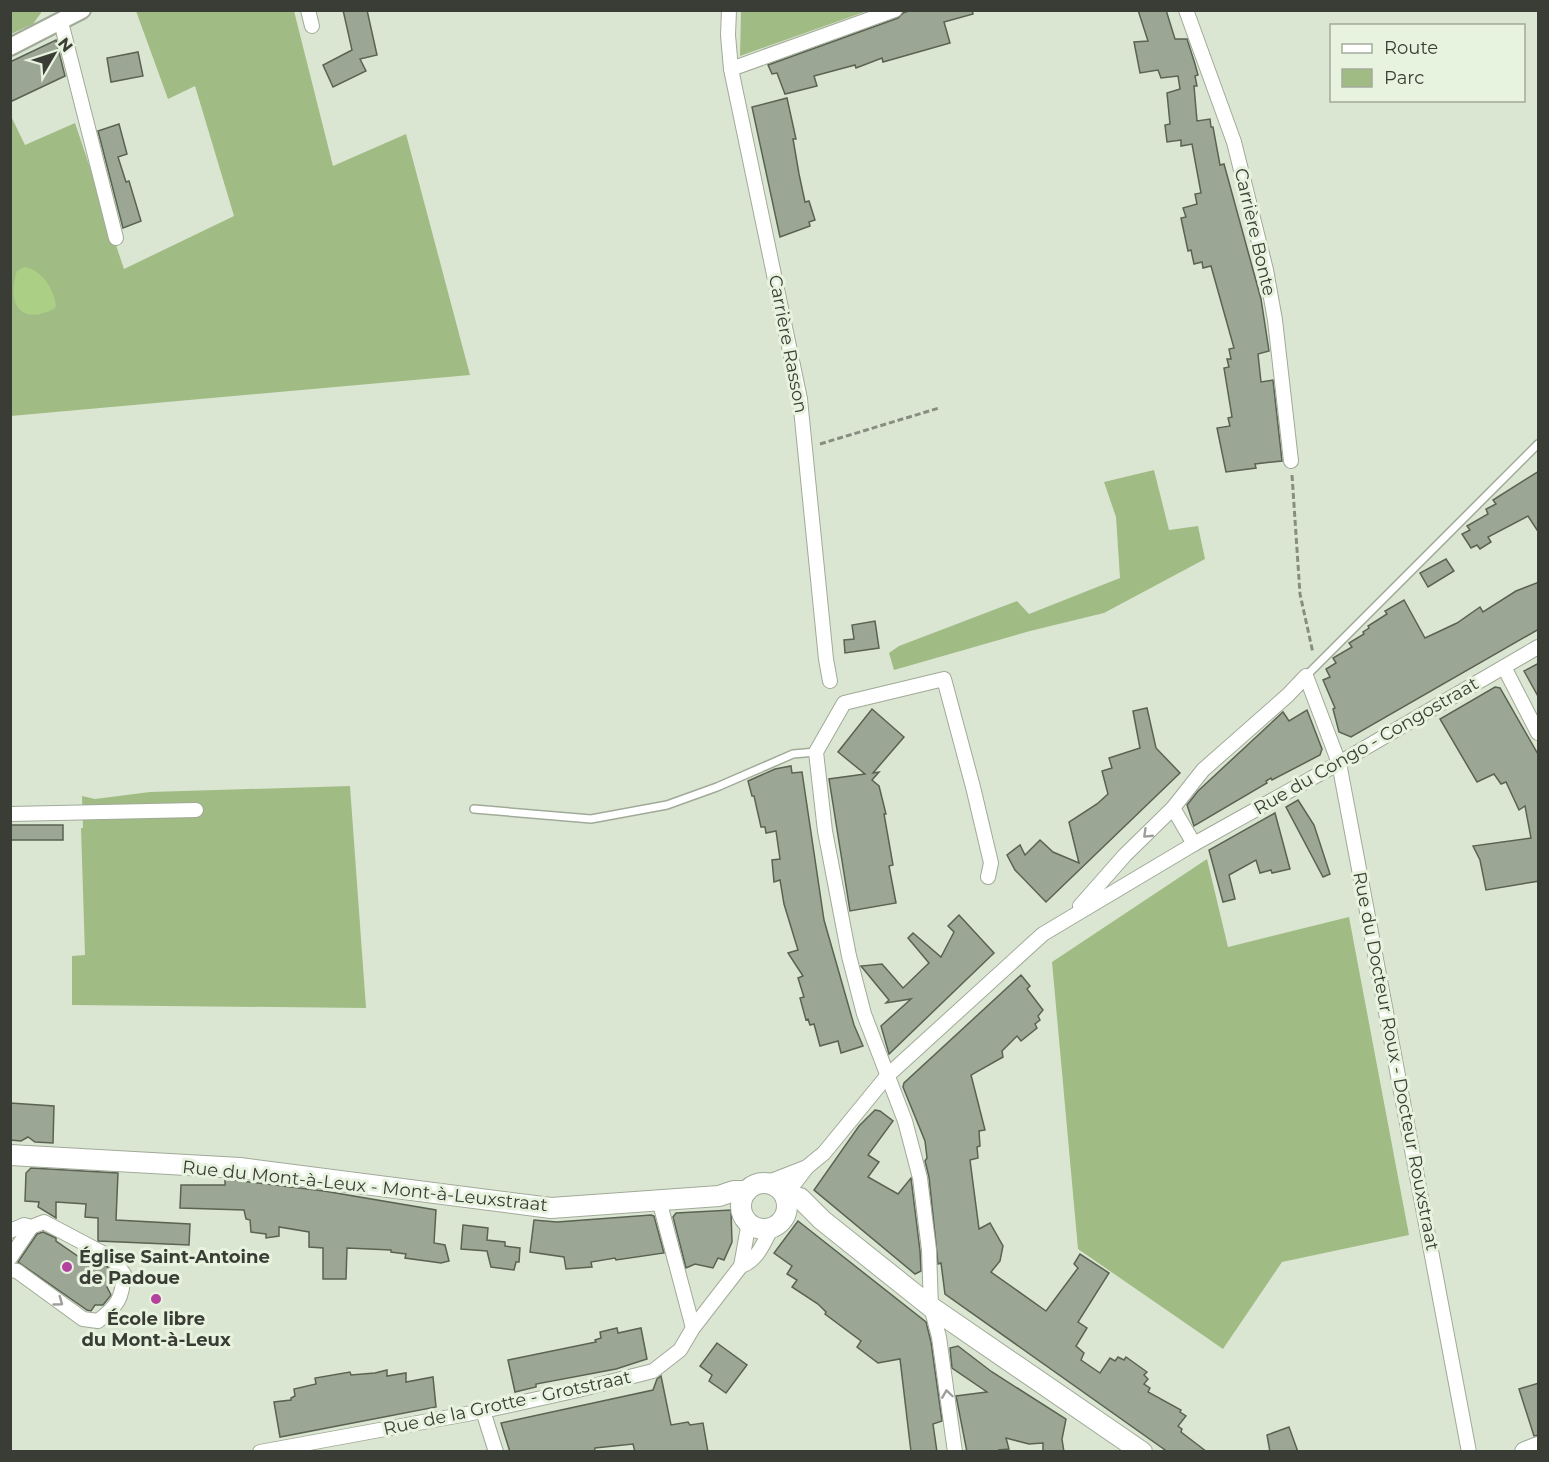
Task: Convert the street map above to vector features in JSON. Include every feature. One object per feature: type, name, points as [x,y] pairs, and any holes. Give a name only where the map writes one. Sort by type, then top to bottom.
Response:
[{"type":"main road","name":"Rue du Mont-à-Leux - Mont-à-Leuxstraat","points":[[10,1155],[240,1168],[551,1209],[719,1196],[734,1191],[759,1228],[772,1227]]},
{"type":"main road","points":[[766,1183],[777,1187],[786,1202],[822,1220],[931,1307],[1142,1452]]},
{"type":"main road","name":"Rue du Mont-à-Leux - Mont-à-Leuxstraat","points":[[746,1207],[753,1186],[766,1183]]},
{"type":"main road","points":[[772,1227],[781,1221],[786,1202]]},
{"type":"main road","points":[[1525,1452],[1539,1447]]},
{"type":"street","points":[[308,10],[312,26]]},
{"type":"street","name":"Carrière Rasson","points":[[729,10],[728,35],[731,69],[800,399],[830,681]]},
{"type":"street","points":[[731,69],[895,10]]},
{"type":"street","name":"Carrière Bonte","points":[[1186,10],[1234,142],[1264,260],[1275,320],[1291,461]]},
{"type":"street","points":[[10,47],[72,14],[116,238]]},
{"type":"street","name":"Rue du Congo - Congostraat","points":[[1073,914],[1539,647]]},
{"type":"street","points":[[1504,667],[1539,733]]},
{"type":"street","points":[[766,1183],[807,1167],[824,1153],[887,1076],[1043,934],[1073,914],[1125,855],[1173,808],[1203,770],[1288,695],[1311,671]]},
{"type":"street","name":"Rue du Docteur Roux - Docteur Rouxstraat","points":[[1311,671],[1339,763],[1469,1452]]},
{"type":"street","points":[[955,1452],[939,1337],[931,1307],[929,1250],[920,1178],[905,1121],[864,1014],[849,956],[825,831],[816,752],[844,703],[944,679],[991,863],[988,877]]},
{"type":"street","points":[[1173,808],[1194,844]]},
{"type":"street","points":[[10,814],[196,810]]},
{"type":"street","points":[[786,1202],[807,1167]]},
{"type":"street","points":[[659,1200],[693,1328]]},
{"type":"street","name":"Rue de la Grotte - Grotstraat","points":[[741,1266],[746,1207]]},
{"type":"street","points":[[10,1258],[31,1227],[44,1222],[112,1258],[124,1274],[122,1294],[111,1310],[98,1321],[83,1319],[17,1271],[10,1270]]},
{"type":"street","points":[[10,1231],[24,1225],[31,1227]]},
{"type":"street","name":"Rue de la Grotte - Grotstraat","points":[[260,1452],[483,1411],[653,1371],[680,1350],[693,1328],[741,1266],[758,1253],[772,1227]]},
{"type":"street","points":[[483,1411],[496,1452]]},
{"type":"lane","points":[[1311,671],[1539,444]]},
{"type":"lane","points":[[474,809],[591,819],[667,805],[717,787],[793,754],[816,752]]},
{"type":"path","points":[[806,448],[939,408]]},
{"type":"path","points":[[1291,461],[1299,594],[1311,671]]},
{"type":"green space","points":[[741,10],[867,11],[740,56]]},
{"type":"green space","points":[[10,11],[41,11],[41,13],[33,24],[11,34]]},
{"type":"green space","points":[[136,11],[294,11],[333,166],[406,134],[470,375],[11,416],[10,114],[25,145],[75,123],[124,269],[234,216],[195,86],[168,99]]},
{"type":"green space","points":[[1154,470],[1169,530],[1198,526],[1205,559],[1104,613],[1030,631],[894,670],[889,653],[899,646],[1017,601],[1029,614],[1120,578],[1116,517],[1104,482]]},
{"type":"green space","points":[[350,786],[366,1008],[72,1005],[72,956],[85,955],[82,796],[95,799],[150,792]]},
{"type":"green space","points":[[1207,859],[1228,947],[1349,917],[1409,1235],[1282,1262],[1223,1349],[1078,1249],[1052,962]]},
{"type":"shaded area","points":[[25,267],[37,272],[46,281],[55,300],[54,309],[32,315],[24,313],[19,308],[13,293],[14,283],[17,271]]},
{"type":"building","points":[[343,10],[367,10],[377,55],[360,59],[366,71],[333,87],[323,65],[352,50]]},
{"type":"building","points":[[911,10],[972,10],[973,14],[944,22],[950,43],[883,62],[882,58],[856,68],[855,65],[814,76],[817,86],[785,94],[777,73],[772,74],[768,65],[898,18]]},
{"type":"building","points":[[1138,10],[1166,10],[1175,39],[1187,39],[1195,64],[1198,75],[1195,76],[1197,86],[1194,86],[1197,121],[1210,119],[1211,127],[1213,127],[1220,165],[1224,164],[1261,299],[1269,351],[1258,354],[1261,382],[1273,380],[1282,461],[1255,464],[1256,468],[1226,472],[1217,428],[1230,426],[1228,418],[1232,417],[1224,368],[1229,367],[1227,359],[1231,359],[1229,349],[1234,348],[1211,266],[1203,268],[1202,262],[1194,264],[1191,250],[1188,251],[1181,218],[1186,217],[1183,208],[1197,204],[1195,194],[1201,193],[1192,144],[1181,146],[1181,140],[1167,142],[1165,125],[1170,124],[1167,93],[1180,89],[1178,76],[1161,78],[1158,70],[1140,73],[1134,42],[1148,41]]},
{"type":"building","points":[[56,40],[65,76],[10,102],[10,62]]},
{"type":"building","points":[[138,52],[143,76],[111,82],[107,58]]},
{"type":"building","points":[[787,98],[796,139],[793,139],[805,202],[809,201],[815,220],[809,222],[810,226],[780,237],[752,107]]},
{"type":"building","points":[[119,124],[127,154],[118,157],[126,182],[129,181],[141,221],[123,228],[98,131]]},
{"type":"building","points":[[1539,471],[1539,533],[1528,516],[1488,537],[1491,542],[1480,549],[1477,545],[1471,548],[1462,534],[1470,530],[1467,526],[1488,514],[1486,509],[1496,504],[1493,500]]},
{"type":"building","points":[[1446,559],[1454,571],[1428,587],[1420,573]]},
{"type":"building","points":[[1539,582],[1539,629],[1351,737],[1339,732],[1333,709],[1335,708],[1323,680],[1330,677],[1326,669],[1336,663],[1333,658],[1352,647],[1349,643],[1364,634],[1368,626],[1387,614],[1385,611],[1404,600],[1425,638],[1457,623],[1480,607],[1483,612],[1516,591]]},
{"type":"building","points":[[875,621],[879,648],[845,653],[844,640],[854,639],[852,625]]},
{"type":"building","points":[[1539,663],[1539,698],[1524,671]]},
{"type":"building","points":[[1495,687],[1500,688],[1539,756],[1539,881],[1486,890],[1480,860],[1473,846],[1531,838],[1525,806],[1519,810],[1506,782],[1501,784],[1494,774],[1477,782],[1440,719]]},
{"type":"building","points":[[1147,708],[1156,748],[1180,773],[1046,902],[1015,870],[1007,855],[1020,845],[1025,855],[1040,840],[1053,852],[1079,863],[1069,822],[1108,794],[1102,771],[1112,768],[1109,758],[1140,748],[1133,711]]},
{"type":"building","points":[[872,709],[904,737],[873,773],[879,772],[872,780],[879,786],[886,814],[884,814],[893,865],[889,866],[896,903],[850,911],[829,779],[865,774],[838,752]]},
{"type":"building","points":[[1307,710],[1322,749],[1320,755],[1272,780],[1271,778],[1266,781],[1267,783],[1194,826],[1187,805],[1198,791],[1283,712],[1289,721]]},
{"type":"building","points":[[791,766],[792,773],[802,772],[824,920],[854,1025],[863,1046],[841,1053],[838,1041],[820,1046],[814,1024],[810,1025],[808,1019],[806,1020],[800,998],[804,997],[798,978],[803,976],[788,953],[798,950],[784,904],[780,880],[774,882],[772,860],[780,859],[776,831],[766,833],[765,827],[761,827],[748,781],[775,769]]},
{"type":"building","points":[[1298,800],[1314,825],[1330,874],[1323,877],[1286,807]]},
{"type":"building","points":[[1275,813],[1290,869],[1260,873],[1256,860],[1229,875],[1235,899],[1223,902],[1209,850]]},
{"type":"building","points":[[10,825],[63,825],[63,840],[10,840]]},
{"type":"building","points":[[959,915],[994,953],[889,1054],[881,1026],[911,999],[886,1003],[889,1000],[861,966],[882,964],[903,988],[929,963],[908,938],[913,933],[941,957],[954,932],[948,926]]},
{"type":"building","points":[[1021,975],[1030,986],[1027,989],[1043,1010],[1038,1016],[1040,1020],[1035,1024],[1037,1028],[1021,1041],[1017,1036],[1002,1051],[1003,1057],[971,1075],[985,1130],[979,1131],[978,1158],[970,1160],[979,1229],[990,1223],[1003,1246],[1000,1261],[991,1272],[1046,1311],[1078,1268],[1074,1264],[1080,1254],[1109,1273],[1078,1322],[1087,1328],[1076,1346],[1084,1353],[1081,1360],[1100,1373],[1110,1358],[1115,1361],[1118,1357],[1124,1360],[1126,1357],[1147,1372],[1144,1375],[1148,1379],[1144,1384],[1150,1388],[1148,1392],[1181,1410],[1180,1412],[1186,1416],[1178,1426],[1182,1429],[1181,1432],[1207,1452],[1168,1452],[945,1294],[941,1263],[938,1264],[929,1177],[925,1161],[927,1158],[925,1141],[903,1087],[904,1083]]},
{"type":"building","points":[[10,1103],[54,1106],[53,1143],[35,1142],[28,1137],[21,1141],[10,1140]]},
{"type":"building","points":[[875,1110],[893,1121],[868,1155],[879,1162],[868,1177],[898,1194],[911,1178],[921,1271],[915,1274],[814,1190],[859,1126]]},
{"type":"building","points":[[31,1168],[118,1173],[116,1220],[190,1224],[189,1245],[98,1241],[98,1218],[85,1217],[86,1204],[56,1202],[56,1218],[38,1207],[39,1202],[25,1201],[26,1173]]},
{"type":"building","points":[[225,1179],[324,1191],[436,1210],[434,1243],[445,1245],[449,1261],[441,1263],[405,1258],[406,1254],[391,1252],[391,1250],[347,1248],[346,1279],[323,1279],[323,1248],[309,1247],[309,1232],[279,1227],[279,1236],[266,1238],[266,1234],[251,1232],[250,1220],[246,1219],[244,1210],[180,1208],[181,1185],[225,1185]]},
{"type":"building","points":[[731,1210],[732,1242],[724,1260],[718,1258],[713,1268],[695,1264],[686,1268],[673,1217],[676,1213]]},
{"type":"building","points":[[654,1216],[664,1253],[616,1260],[615,1258],[591,1262],[592,1267],[566,1269],[564,1257],[530,1252],[534,1220],[557,1222]]},
{"type":"building","points":[[798,1221],[926,1322],[942,1421],[933,1424],[937,1452],[911,1452],[900,1359],[878,1363],[857,1347],[861,1341],[825,1314],[826,1312],[818,1304],[792,1287],[797,1280],[787,1274],[792,1266],[774,1253]]},
{"type":"building","points":[[463,1225],[488,1228],[487,1240],[505,1242],[505,1246],[520,1248],[519,1262],[516,1262],[514,1270],[491,1267],[487,1251],[461,1249]]},
{"type":"building","name":"Église Saint-Antoine de Padoue","points":[[43,1232],[56,1238],[56,1241],[82,1259],[86,1254],[106,1265],[114,1276],[107,1287],[111,1295],[103,1305],[95,1305],[91,1311],[87,1310],[18,1262],[37,1234]]},
{"type":"building","points":[[617,1328],[618,1333],[641,1328],[647,1359],[616,1369],[536,1384],[536,1387],[515,1392],[508,1360],[596,1342],[595,1340],[601,1338],[600,1332]]},
{"type":"building","points":[[717,1343],[747,1365],[726,1393],[709,1381],[712,1375],[700,1366]]},
{"type":"building","points":[[958,1346],[992,1372],[1066,1419],[1062,1439],[1064,1452],[1043,1452],[1043,1443],[1029,1444],[1006,1438],[1009,1449],[999,1450],[1000,1452],[967,1452],[956,1396],[987,1392],[952,1368],[950,1348]]},
{"type":"building","points":[[387,1370],[387,1376],[406,1373],[406,1382],[433,1377],[436,1407],[280,1437],[274,1402],[291,1400],[295,1396],[294,1389],[316,1384],[315,1378],[350,1372],[351,1375]]},
{"type":"building","points":[[661,1376],[671,1425],[688,1422],[690,1425],[703,1423],[708,1452],[635,1452],[633,1444],[595,1448],[594,1452],[510,1452],[501,1423],[653,1390],[657,1379]]},
{"type":"building","points":[[1539,1383],[1539,1435],[1534,1436],[1519,1389]]},
{"type":"building","points":[[1289,1427],[1298,1452],[1270,1452],[1267,1435]]},
{"type":"place","name":"Église Saint-Antoine de Padoue","points":[[67,1267]]},
{"type":"place","name":"École libre du Mont-à-Leux","points":[[156,1299]]}]
